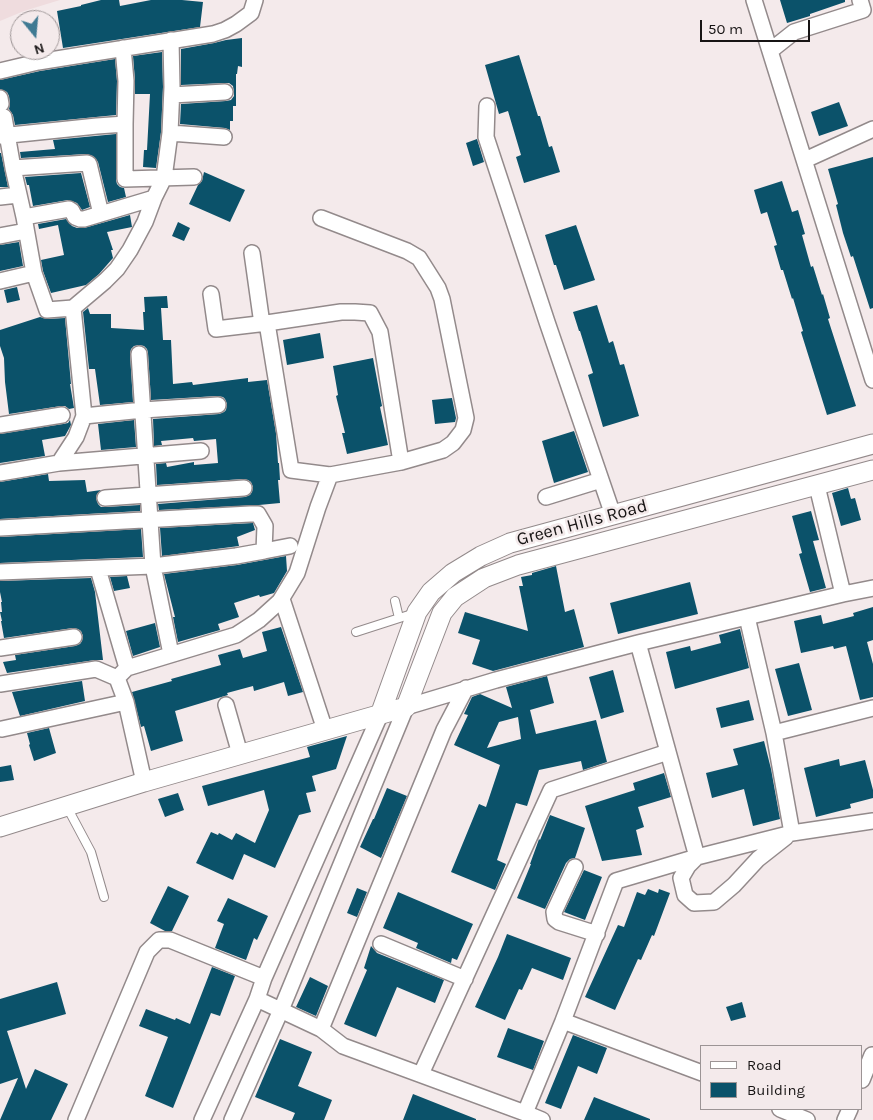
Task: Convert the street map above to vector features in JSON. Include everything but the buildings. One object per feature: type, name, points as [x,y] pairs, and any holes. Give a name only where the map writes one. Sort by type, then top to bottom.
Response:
[{"type":"street","points":[[0,71],[38,62],[213,34],[236,24],[251,13],[255,0]]},
{"type":"street","points":[[754,0],[873,380]]},
{"type":"street","points":[[770,51],[794,32],[863,10],[860,0]]},
{"type":"street","points":[[2,106],[4,136],[13,168],[34,273],[47,310],[73,308],[105,282],[117,269],[145,222],[164,178],[170,133],[172,95],[171,40]]},
{"type":"street","points":[[123,48],[126,81],[125,178],[194,177]]},
{"type":"street","points":[[172,95],[225,92]]},
{"type":"street","points":[[487,106],[486,136],[613,515]]},
{"type":"street","points":[[4,136],[125,124]]},
{"type":"street","points":[[805,160],[873,129]]},
{"type":"street","points":[[170,133],[224,137]]},
{"type":"street","points":[[13,168],[89,164],[101,214]]},
{"type":"street","points":[[0,197],[18,195]]},
{"type":"street","points":[[0,236],[25,224],[69,209],[75,217],[80,219],[89,218],[154,198]]},
{"type":"street","points":[[252,253],[292,470],[330,475],[401,462],[443,450],[454,443],[463,430],[466,418],[442,299],[438,288],[419,258],[407,250],[321,218]]},
{"type":"street","points":[[0,281],[34,273]]},
{"type":"street","points":[[211,294],[216,329],[264,324],[341,312],[370,313],[380,332],[401,462]]},
{"type":"street","points":[[59,463],[76,437],[84,416],[73,308]]},
{"type":"street","points":[[139,354],[153,566],[171,654]]},
{"type":"street","points":[[84,416],[218,405]]},
{"type":"street","points":[[0,422],[62,415]]},
{"type":"street","name":"Green Hills Road","points":[[380,715],[417,612],[432,592],[446,579],[480,556],[510,543],[873,444]]},
{"type":"street","points":[[0,473],[59,463],[201,451]]},
{"type":"street","name":"Green Hills Road","points":[[406,707],[442,613],[455,597],[484,578],[518,565],[873,470]]},
{"type":"street","points":[[0,684],[96,669],[122,673],[171,654],[236,635],[259,620],[282,599],[297,573],[297,545],[318,507],[330,475]]},
{"type":"street","points":[[546,497],[601,480]]},
{"type":"street","points":[[817,486],[843,594]]},
{"type":"street","points":[[105,498],[244,488]]},
{"type":"street","points":[[0,528],[258,514],[265,526],[264,551]]},
{"type":"street","points":[[0,572],[153,566],[215,559],[297,545]]},
{"type":"street","points":[[98,569],[122,673],[126,702],[144,782]]},
{"type":"street","points":[[0,827],[144,782],[380,715],[466,688],[638,643],[872,588]]},
{"type":"street","points":[[282,599],[325,730]]},
{"type":"street","points":[[747,617],[774,733],[792,832]]},
{"type":"street","points":[[0,648],[74,637]]},
{"type":"street","points":[[638,643],[697,857]]},
{"type":"street","points":[[321,1029],[444,730],[466,688]]},
{"type":"street","points":[[2,729],[126,702]]},
{"type":"street","points":[[226,705],[240,754]]},
{"type":"street","points":[[232,1120],[281,1010],[406,707]]},
{"type":"street","points":[[774,733],[873,708]]},
{"type":"street","points":[[202,1120],[257,999],[264,978],[380,715]]},
{"type":"street","points":[[421,1074],[551,790],[668,752]]},
{"type":"street","points":[[525,1113],[563,1022],[608,890],[616,880],[792,832],[873,821]]},
{"type":"street","points":[[697,857],[688,866],[681,878],[684,895],[694,903],[714,902],[734,885],[758,860],[792,832]]},
{"type":"street","points":[[575,867],[554,912],[554,916],[559,922],[594,933]]},
{"type":"street","points":[[594,933],[599,910]]},
{"type":"street","points":[[76,1120],[147,952],[159,940],[170,940],[264,978]]},
{"type":"street","points":[[381,944],[465,979]]},
{"type":"street","points":[[257,999],[321,1029],[343,1046],[542,1120]]},
{"type":"street","points":[[563,1022],[645,1045],[700,1072]]},
{"type":"street","points":[[863,1078],[872,1055]]},
{"type":"street","points":[[782,1110],[807,1120]]},
{"type":"lane","points":[[395,601],[396,614]]},
{"type":"lane","points":[[356,632],[396,614],[417,612]]},
{"type":"lane","points":[[67,807],[91,852],[104,897]]},
{"type":"shaded area","points":[[0,0],[60,0],[27,10],[10,10],[10,17],[0,21]]}]
